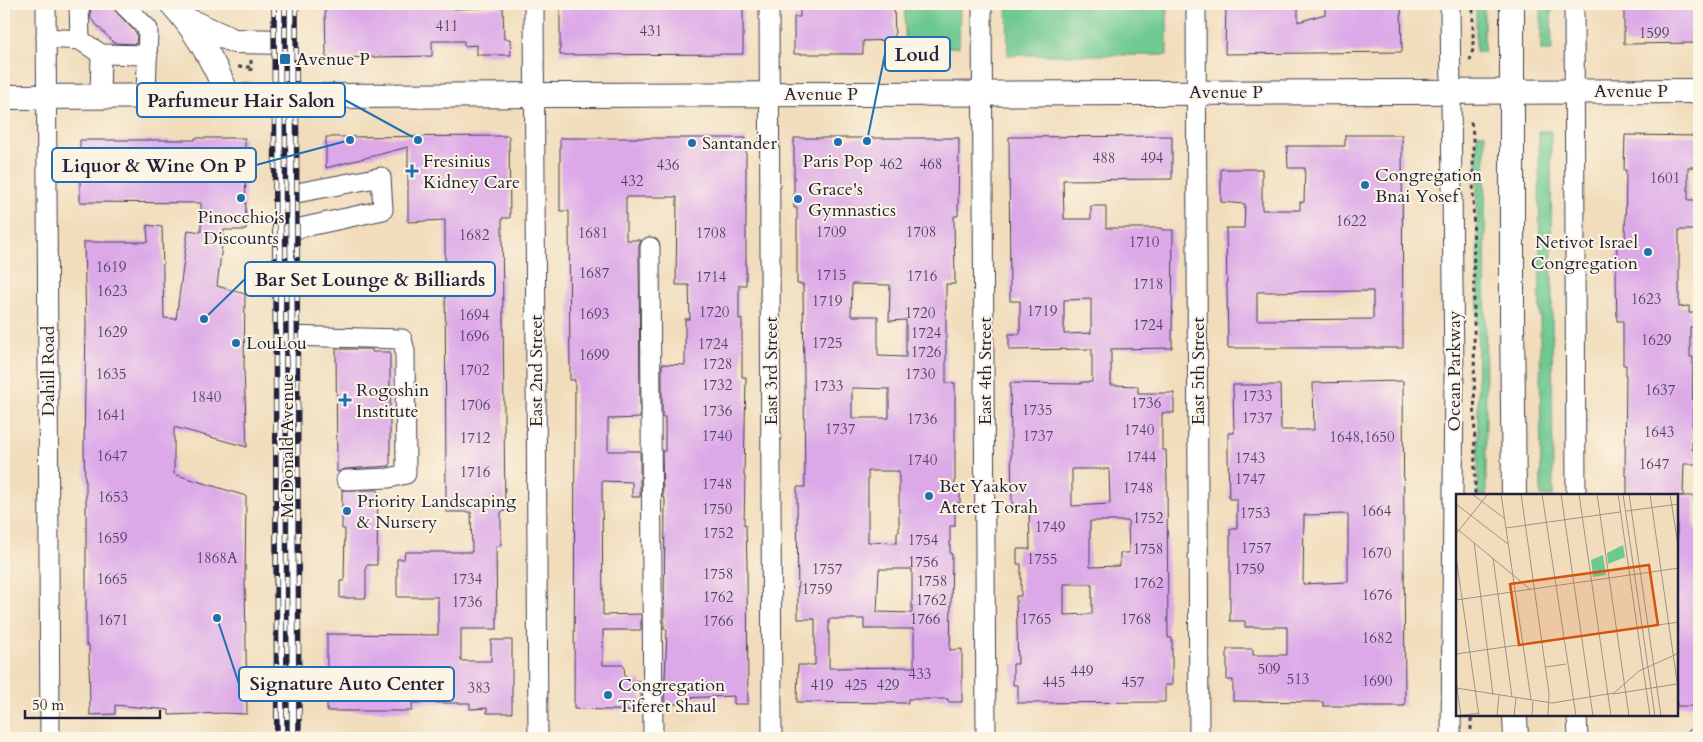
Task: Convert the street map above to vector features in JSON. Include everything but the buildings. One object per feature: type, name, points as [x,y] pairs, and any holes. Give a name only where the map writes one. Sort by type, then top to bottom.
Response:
[{"type":"main road","name":"McDonald Avenue","points":[[285,4],[287,738]]},
{"type":"main road","points":[[1512,4],[1514,494]]},
{"type":"main road","points":[[179,12],[234,41],[285,42]]},
{"type":"main road","points":[[179,12],[216,67],[228,96]]},
{"type":"main road","name":"Avenue P","points":[[4,97],[1699,91]]},
{"type":"main road","points":[[1516,717],[1516,738]]},
{"type":"street","name":"Dahill Road","points":[[46,4],[50,738]]},
{"type":"street","points":[[79,4],[80,40]]},
{"type":"street","points":[[123,4],[148,29],[146,96]]},
{"type":"street","name":"East 2nd Street","points":[[534,4],[538,738]]},
{"type":"street","name":"East 3rd Street","points":[[769,4],[772,738]]},
{"type":"street","name":"East 4th Street","points":[[982,4],[986,738]]},
{"type":"street","name":"East 5th Street","points":[[1196,4],[1199,738]]},
{"type":"street","name":"Ocean Parkway","points":[[1450,4],[1454,373],[1451,738]]},
{"type":"street","points":[[1574,4],[1576,494]]},
{"type":"street","points":[[46,38],[80,40],[101,54],[148,55]]},
{"type":"street","points":[[100,96],[101,54]]},
{"type":"street","points":[[286,195],[381,177],[382,210],[286,231]]},
{"type":"street","points":[[650,247],[653,738]]},
{"type":"street","points":[[286,336],[402,339],[405,351],[406,474],[389,478],[346,480]]},
{"type":"street","points":[[1578,717],[1578,738]]},
{"type":"path","points":[[1469,65],[1473,49],[1473,4]]},
{"type":"path","points":[[237,67],[251,67]]},
{"type":"path","points":[[1470,117],[1473,134],[1475,494]]},
{"type":"path","points":[[1471,738],[1472,717]]},
{"type":"green space","points":[[905,4],[960,4],[959,47],[905,47]]},
{"type":"green space","points":[[1007,4],[1167,4],[1167,55],[1008,55]]},
{"type":"green space","points":[[1476,4],[1484,4],[1484,52],[1476,52]]},
{"type":"green space","points":[[1541,4],[1551,4],[1552,51],[1541,51]]},
{"type":"green space","points":[[1539,131],[1551,131],[1553,494],[1541,494]]},
{"type":"green space","points":[[1477,134],[1485,134],[1486,494],[1478,494]]},
{"type":"railway","points":[[274,4],[277,738]]},
{"type":"railway","points":[[285,4],[287,738]]},
{"type":"railway","points":[[296,4],[299,738]]},
{"type":"place","name":"Avenue P","points":[[285,59]]},
{"type":"place","name":"Liquor & Wine On P","points":[[350,140]]},
{"type":"place","name":"Parfumeur Hair Salon","points":[[418,140]]},
{"type":"place","name":"Loud","points":[[867,141]]},
{"type":"place","name":"Paris Pop","points":[[838,142]]},
{"type":"place","name":"Santander","points":[[692,143]]},
{"type":"place","name":"Fresinius Kidney Care","points":[[412,171]]},
{"type":"place","name":"Congregation Bnai Yosef","points":[[1365,185]]},
{"type":"place","name":"Pinocchio's Discounts","points":[[241,198]]},
{"type":"place","name":"Grace's Gymnastics","points":[[798,199]]},
{"type":"place","name":"Netivot Israel Congregation","points":[[1648,252]]},
{"type":"place","name":"Bar Set Lounge & Billiards","points":[[204,319]]},
{"type":"place","name":"LouLou","points":[[236,343]]},
{"type":"place","name":"Rogoshin Institute","points":[[345,400]]},
{"type":"place","name":"Bet Yaakov Ateret Torah","points":[[929,496]]},
{"type":"place","name":"Priority Landscaping & Nursery","points":[[347,511]]},
{"type":"place","name":"Signature Auto Center","points":[[217,618]]},
{"type":"place","name":"Congregation Tiferet Shaul","points":[[608,695]]}]
